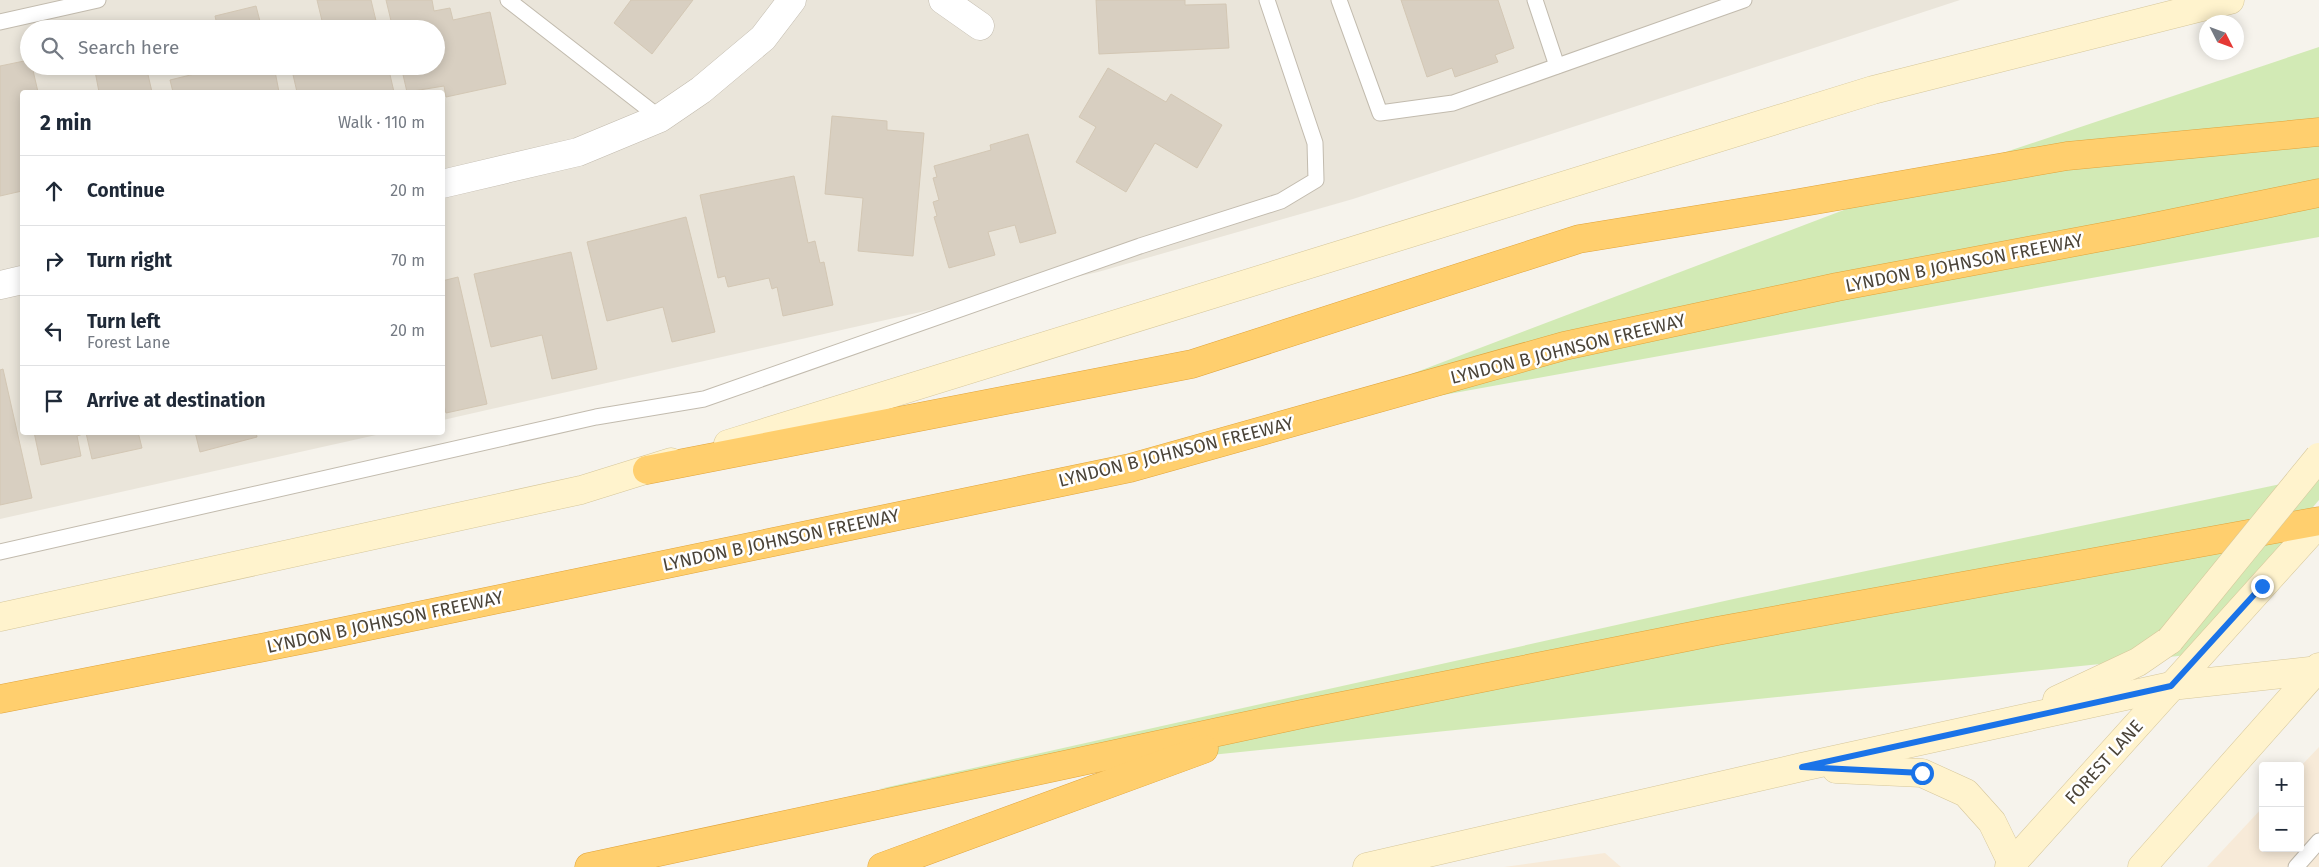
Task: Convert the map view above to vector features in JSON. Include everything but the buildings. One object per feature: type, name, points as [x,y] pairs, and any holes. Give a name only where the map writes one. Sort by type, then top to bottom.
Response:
[{"type":"highway","points":[[647,470],[1192,364],[1579,239],[2067,156],[2319,132]]},
{"type":"highway","name":"LYNDON B JOHNSON FREEWAY","points":[[0,699],[316,638],[1130,468],[1564,346],[1837,287],[2139,230],[2319,193]]},
{"type":"highway","points":[[588,867],[1302,714],[1716,631],[2319,522]]},
{"type":"highway","points":[[882,867],[1302,714]]},
{"type":"main road","points":[[0,617],[581,490],[1873,90],[2230,0]]},
{"type":"main road","points":[[2010,722],[2138,662],[2170,640],[2319,457]]},
{"type":"main road","name":"FOREST LANE","points":[[2011,865],[2319,522]]},
{"type":"main road","points":[[1367,867],[1802,767],[2171,686],[2318,669]]},
{"type":"main road","points":[[2142,867],[2318,669]]},
{"type":"main road","points":[[1802,767],[1922,773],[1966,793],[1992,822],[2011,865]]},
{"type":"street","points":[[445,183],[578,152],[660,118],[701,90],[763,38],[792,0]]},
{"type":"street","points":[[943,0],[980,26]]},
{"type":"street","points":[[0,285],[20,280]]},
{"type":"lane","points":[[0,22],[98,0]]},
{"type":"lane","points":[[508,0],[660,118]]},
{"type":"lane","points":[[0,552],[596,417],[704,399],[1140,246],[1281,201],[1316,180],[1315,143],[1267,0]]},
{"type":"lane","points":[[1339,0],[1380,113],[1453,103],[1744,0]]},
{"type":"lane","points":[[1534,0],[1557,66]]},
{"type":"lane","points":[[2296,867],[2319,841]]},
{"type":"shaded area","points":[[0,0],[1960,0],[1353,199],[1098,272],[445,420],[445,90],[20,90],[20,435],[376,435],[0,519]]},
{"type":"shaded area","points":[[2319,747],[2319,867],[2207,867],[2259,811],[2259,852],[2304,852],[2304,763]]},
{"type":"shaded area","points":[[1605,853],[1621,867],[1504,867]]},
{"type":"green space","points":[[2319,47],[2319,237],[1277,425],[1928,178]]},
{"type":"green space","points":[[2319,476],[2319,500],[2188,655],[879,789],[1738,598]]},
{"type":"route","points":[[1922,773],[1802,767],[2171,686],[2262,586]]}]
